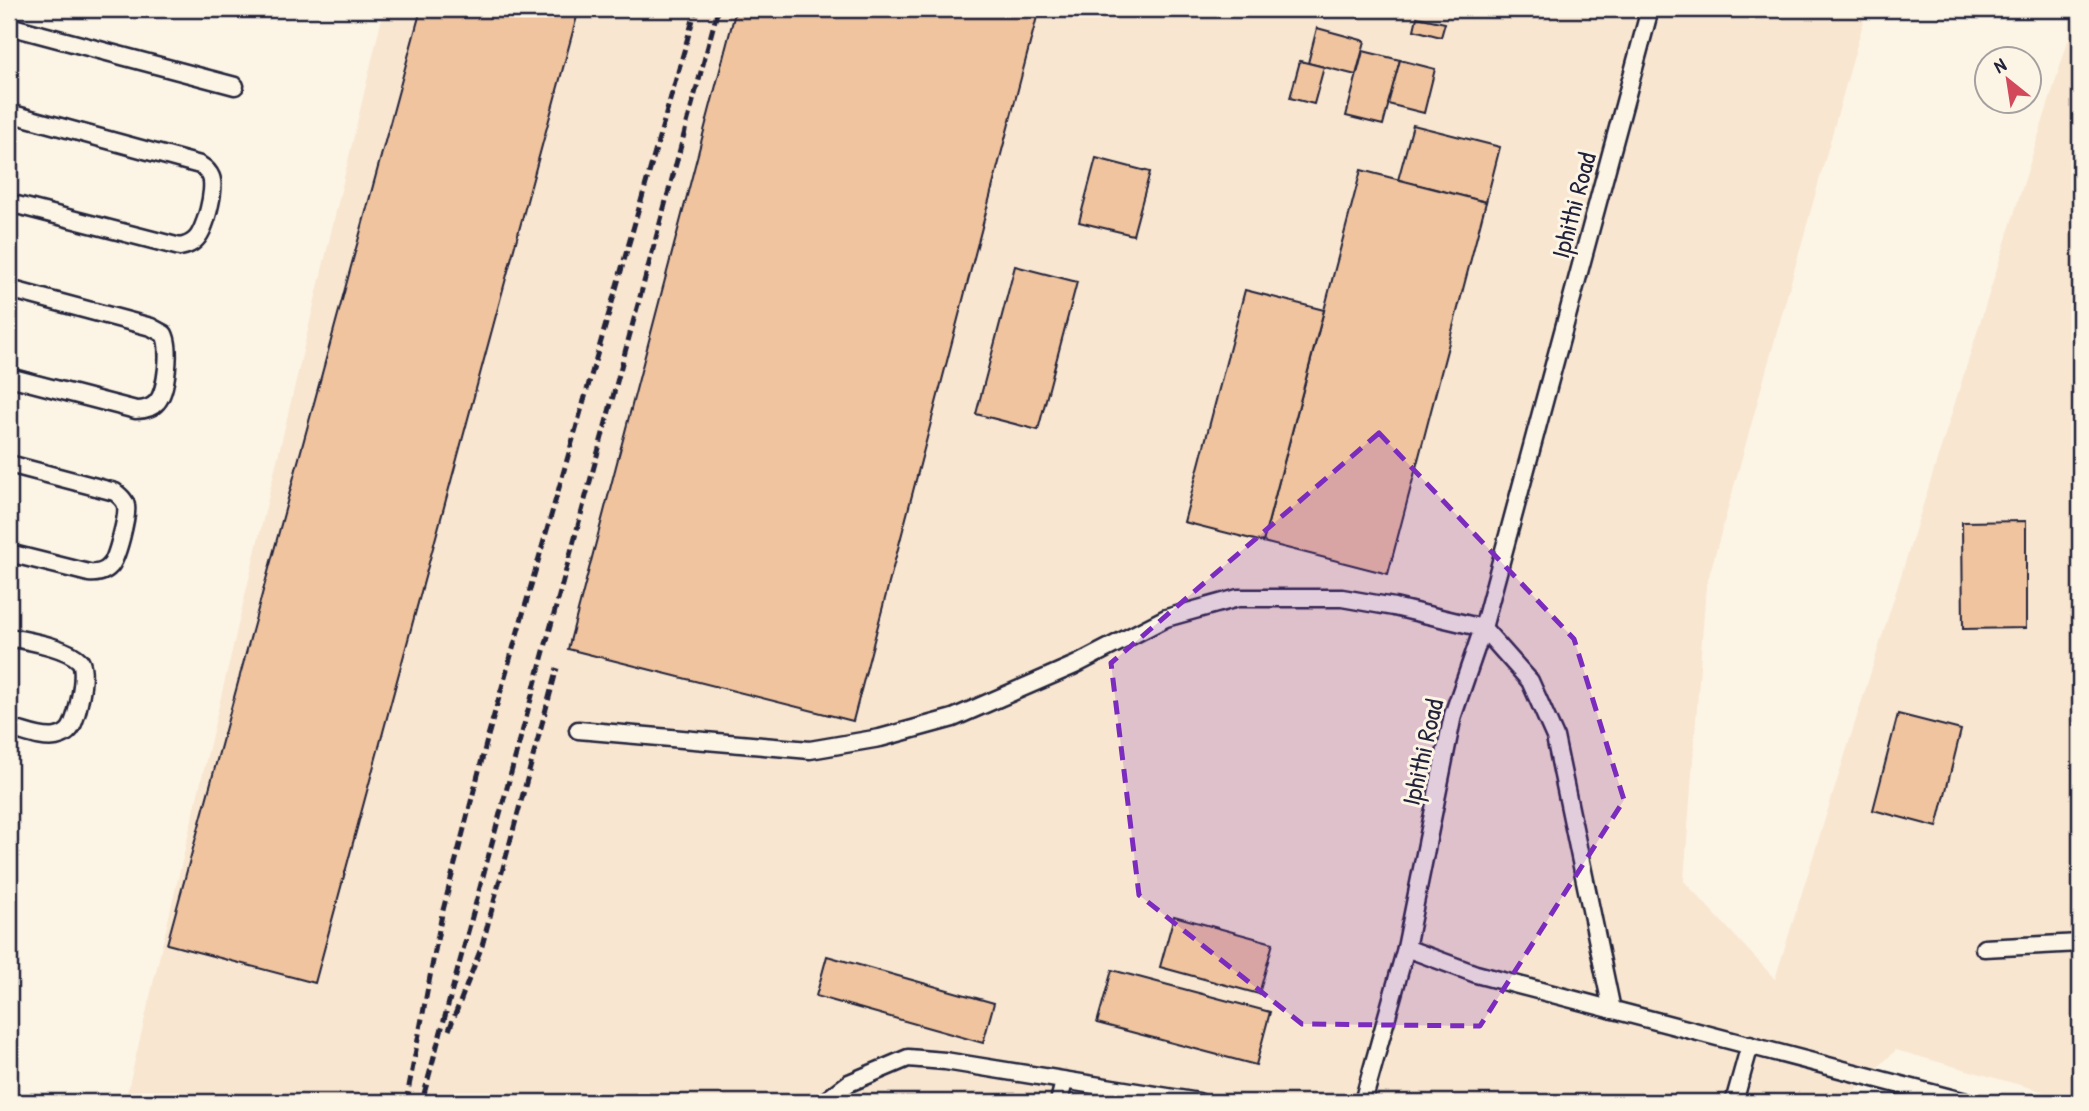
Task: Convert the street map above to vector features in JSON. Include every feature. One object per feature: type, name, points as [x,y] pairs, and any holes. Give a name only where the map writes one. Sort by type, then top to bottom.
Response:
[{"type":"lane","name":"Iphithi Road","points":[[1363,1102],[1406,948],[1453,715],[1483,628],[1650,9]]},
{"type":"lane","points":[[9,26],[234,86]]},
{"type":"lane","points":[[9,113],[200,165],[209,173],[213,185],[205,225],[200,235],[195,241],[180,247],[9,203]]},
{"type":"lane","points":[[9,289],[151,327],[164,334],[169,347],[162,393],[157,403],[143,410],[9,377]]},
{"type":"lane","points":[[9,464],[116,492],[126,505],[126,515],[114,560],[109,568],[102,572],[89,573],[9,552]]},
{"type":"lane","points":[[579,730],[810,750],[880,738],[953,718],[1076,665],[1166,618],[1238,598],[1342,598],[1483,628],[1530,681],[1555,737],[1612,1010]]},
{"type":"lane","points":[[9,637],[71,655],[80,661],[83,667],[83,680],[74,721],[64,734],[45,737],[9,728]]},
{"type":"lane","points":[[1984,948],[2080,943]]},
{"type":"lane","points":[[1406,948],[1476,974],[1966,1102]]},
{"type":"lane","points":[[1734,1102],[1750,1045]]},
{"type":"lane","points":[[824,1102],[849,1083],[908,1058],[946,1061],[1199,1102]]},
{"type":"lane","points":[[1059,1102],[1064,1081]]},
{"type":"highlighted area","points":[[1379,433],[1574,639],[1624,800],[1480,1026],[1302,1024],[1139,895],[1111,663]]},
{"type":"shaded area","points":[[384,9],[1867,9],[1706,587],[1684,881],[1775,979],[2080,9],[2080,1102],[1896,1050],[1842,1102],[125,1102]]},
{"type":"building","points":[[421,9],[579,9],[315,983],[167,944]]},
{"type":"building","points":[[736,9],[1039,9],[853,721],[568,649]]},
{"type":"building","points":[[1417,17],[1445,23],[1441,37],[1414,30]]},
{"type":"building","points":[[1317,28],[1365,41],[1356,75],[1308,63]]},
{"type":"building","points":[[1363,51],[1400,60],[1383,125],[1346,116]]},
{"type":"building","points":[[1400,60],[1435,69],[1424,113],[1388,104]]},
{"type":"building","points":[[1300,61],[1324,67],[1314,104],[1290,98]]},
{"type":"building","points":[[1413,125],[1500,147],[1486,202],[1398,180]]},
{"type":"building","points":[[1096,158],[1150,172],[1133,235],[1079,222]]},
{"type":"building","points":[[1361,170],[1486,202],[1388,574],[1263,542]]},
{"type":"building","points":[[1015,266],[1077,282],[1038,430],[976,414]]},
{"type":"building","points":[[1245,290],[1324,310],[1263,542],[1184,522]]},
{"type":"building","points":[[2026,521],[2026,628],[1963,629],[1962,522]]},
{"type":"building","points":[[1898,714],[1961,730],[1937,827],[1873,810]]},
{"type":"building","points":[[1174,916],[1273,943],[1259,994],[1160,967]]},
{"type":"building","points":[[827,956],[994,1003],[983,1043],[816,996]]},
{"type":"building","points":[[1112,970],[1270,1012],[1256,1065],[1097,1023]]},
{"type":"railway","points":[[406,1102],[442,914],[488,736],[696,9]]},
{"type":"railway","points":[[424,1094],[718,9]]},
{"type":"railway","points":[[449,1030],[482,946],[557,668]]}]
